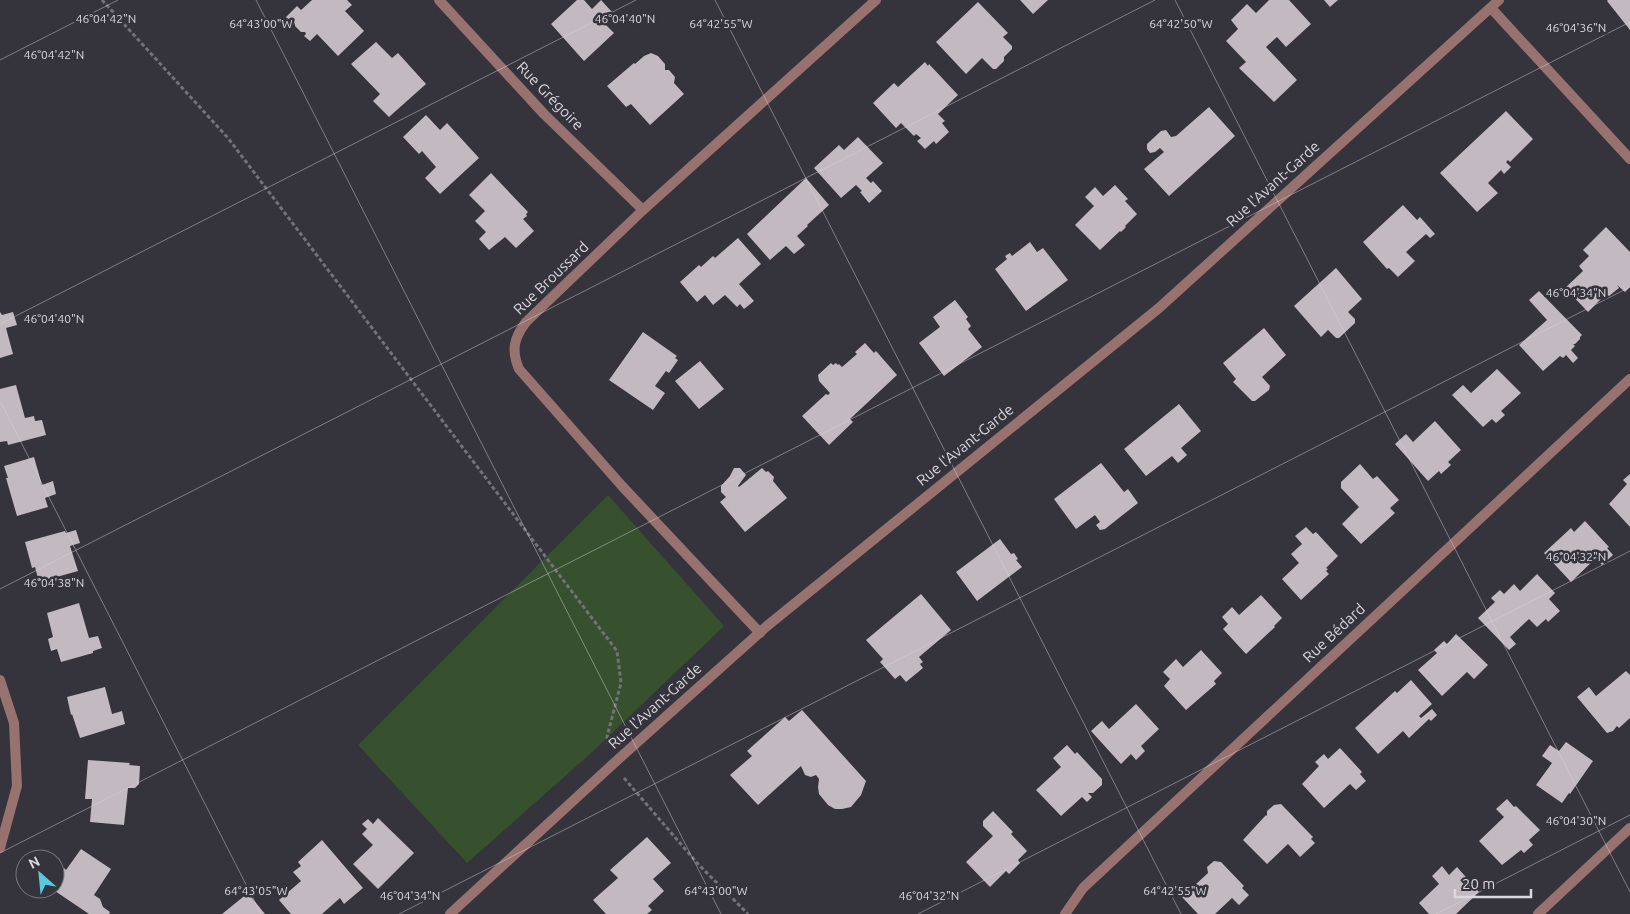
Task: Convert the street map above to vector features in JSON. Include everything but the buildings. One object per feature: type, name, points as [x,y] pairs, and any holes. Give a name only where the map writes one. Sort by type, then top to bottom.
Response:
[{"type":"street","name":"Rue Grégoire","points":[[439,0],[544,114],[643,210]]},
{"type":"street","name":"Rue Broussard","points":[[760,633],[622,486],[519,369],[513,350],[514,341],[526,322],[643,210],[876,0]]},
{"type":"street","name":"Rue l'Avant-Garde","points":[[450,914],[613,764],[760,633],[1158,308],[1499,0]]},
{"type":"street","points":[[1491,8],[1630,159]]},
{"type":"street","name":"Rue Bédard","points":[[1065,914],[1083,888],[1630,379]]},
{"type":"street","points":[[0,680],[14,723],[17,786],[0,848]]},
{"type":"street","points":[[1538,914],[1630,828]]},
{"type":"path","points":[[102,0],[228,138],[617,651],[621,683],[607,737],[613,764],[698,864],[748,914]]},
{"type":"green space","points":[[608,495],[724,626],[590,754],[467,863],[358,745]]}]
